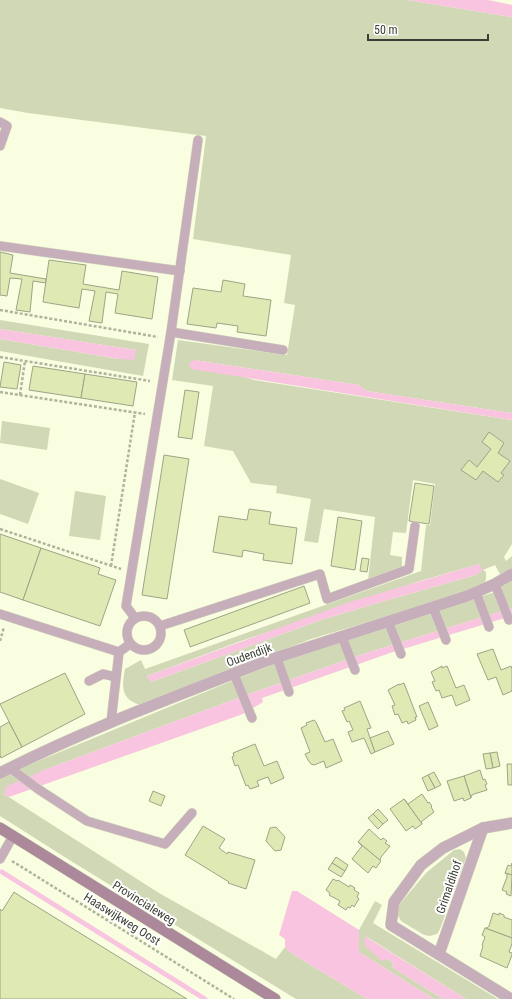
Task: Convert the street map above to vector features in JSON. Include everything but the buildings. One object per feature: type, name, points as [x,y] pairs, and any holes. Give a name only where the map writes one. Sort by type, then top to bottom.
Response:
[{"type":"main road","name":"Provincialeweg","points":[[0,828],[275,999]]},
{"type":"street","name":"Oudendijk","points":[[5,771],[111,722],[234,674],[277,658],[476,592],[495,584],[512,574]]},
{"type":"street","name":"Grimaldihof","points":[[511,999],[391,925],[394,902],[421,865],[442,848],[483,828],[512,823]]},
{"type":"street","name":"Grimaldihof","points":[[439,954],[483,828]]},
{"type":"lane","points":[[0,122],[7,126],[0,146]]},
{"type":"lane","points":[[135,618],[126,606],[163,383],[198,140]]},
{"type":"lane","points":[[0,246],[180,271]]},
{"type":"lane","points":[[170,336],[283,350]]},
{"type":"lane","points":[[160,626],[320,574],[327,599],[409,569],[415,526]]},
{"type":"lane","points":[[495,584],[509,620]]},
{"type":"lane","points":[[476,592],[489,627]]},
{"type":"lane","points":[[433,607],[446,640]]},
{"type":"lane","points":[[0,614],[119,652]]},
{"type":"lane","points":[[147,616],[157,621],[160,626],[162,631],[161,637],[156,646],[151,649],[140,650],[130,644],[127,632],[128,627],[135,618],[147,616]]},
{"type":"lane","points":[[388,621],[400,654]]},
{"type":"lane","points":[[342,637],[355,670]]},
{"type":"lane","points":[[111,722],[119,652],[130,644]]},
{"type":"lane","points":[[277,658],[289,692]]},
{"type":"lane","points":[[89,681],[103,674],[116,677]]},
{"type":"lane","points":[[234,674],[252,718]]},
{"type":"lane","points":[[5,771],[24,778],[87,821],[165,844],[192,813]]},
{"type":"lane","points":[[1,857],[12,836]]},
{"type":"path","points":[[0,310],[170,336]]},
{"type":"path","points":[[0,357],[163,383]]},
{"type":"path","points":[[20,395],[25,361]]},
{"type":"path","points":[[0,392],[157,416]]},
{"type":"path","points":[[110,566],[134,412]]},
{"type":"path","points":[[0,529],[131,573]]},
{"type":"path","name":"Haaswijkweg Oost","points":[[1,857],[234,999]]},
{"type":"green space","points":[[0,0],[407,0],[512,17],[512,413],[367,391],[359,385],[194,360],[254,380],[512,420],[512,544],[504,557],[506,561],[512,556],[512,569],[501,576],[495,565],[483,570],[486,572],[486,579],[483,586],[455,596],[311,639],[141,705],[129,700],[123,686],[125,669],[141,660],[145,669],[421,571],[426,525],[430,525],[435,484],[413,480],[406,533],[393,532],[390,555],[402,557],[402,567],[368,580],[375,517],[324,509],[318,543],[304,541],[311,499],[276,493],[277,486],[251,483],[233,451],[204,446],[213,386],[172,380],[178,340],[287,355],[295,305],[284,303],[291,255],[193,239],[206,136],[0,108]],"holes":[[[479,564],[482,570],[476,575],[321,620],[151,682],[147,676],[241,641],[420,581]]]},
{"type":"green space","points":[[0,320],[149,344],[143,376],[0,351],[0,339],[119,359],[136,350],[0,329]]},
{"type":"green space","points":[[2,421],[50,428],[47,450],[0,443]]},
{"type":"green space","points":[[0,479],[39,493],[28,524],[0,514]]},
{"type":"green space","points":[[75,491],[106,496],[100,540],[69,536]]},
{"type":"green space","points":[[512,580],[512,608],[360,655],[249,694],[44,770],[4,794],[159,893],[276,959],[285,947],[294,955],[367,999],[296,999],[0,816],[0,778],[9,773],[278,662],[495,592]]},
{"type":"green space","points":[[460,849],[464,852],[466,858],[440,929],[437,934],[430,936],[424,935],[401,921],[397,914],[399,905],[426,873],[454,850]]},
{"type":"green space","points":[[375,901],[382,905],[373,923],[498,999],[466,999],[367,937],[387,959],[394,963],[392,967],[443,999],[434,999],[359,952],[359,930]]},
{"type":"shaded area","points":[[407,0],[488,0],[512,5],[512,17]]},
{"type":"shaded area","points":[[0,329],[136,350],[134,360],[119,359],[0,339]]},
{"type":"shaded area","points":[[194,360],[359,385],[367,391],[512,413],[512,420],[191,369],[189,363]]},
{"type":"shaded area","points":[[479,564],[483,570],[476,575],[321,620],[151,682],[147,676],[350,602]]},
{"type":"shaded area","points":[[512,608],[512,616],[393,652],[262,698],[263,702],[243,714],[9,797],[4,794],[7,786],[44,770],[249,694],[360,655]]},
{"type":"shaded area","points":[[292,891],[297,891],[359,930],[359,952],[434,999],[367,999],[294,955],[285,948],[285,939],[279,935]]},
{"type":"shaded area","points":[[366,937],[466,999],[443,999],[392,967],[394,963],[387,959],[382,961],[365,946],[364,938]]},
{"type":"waterway","points":[[2,872],[205,999]]}]
